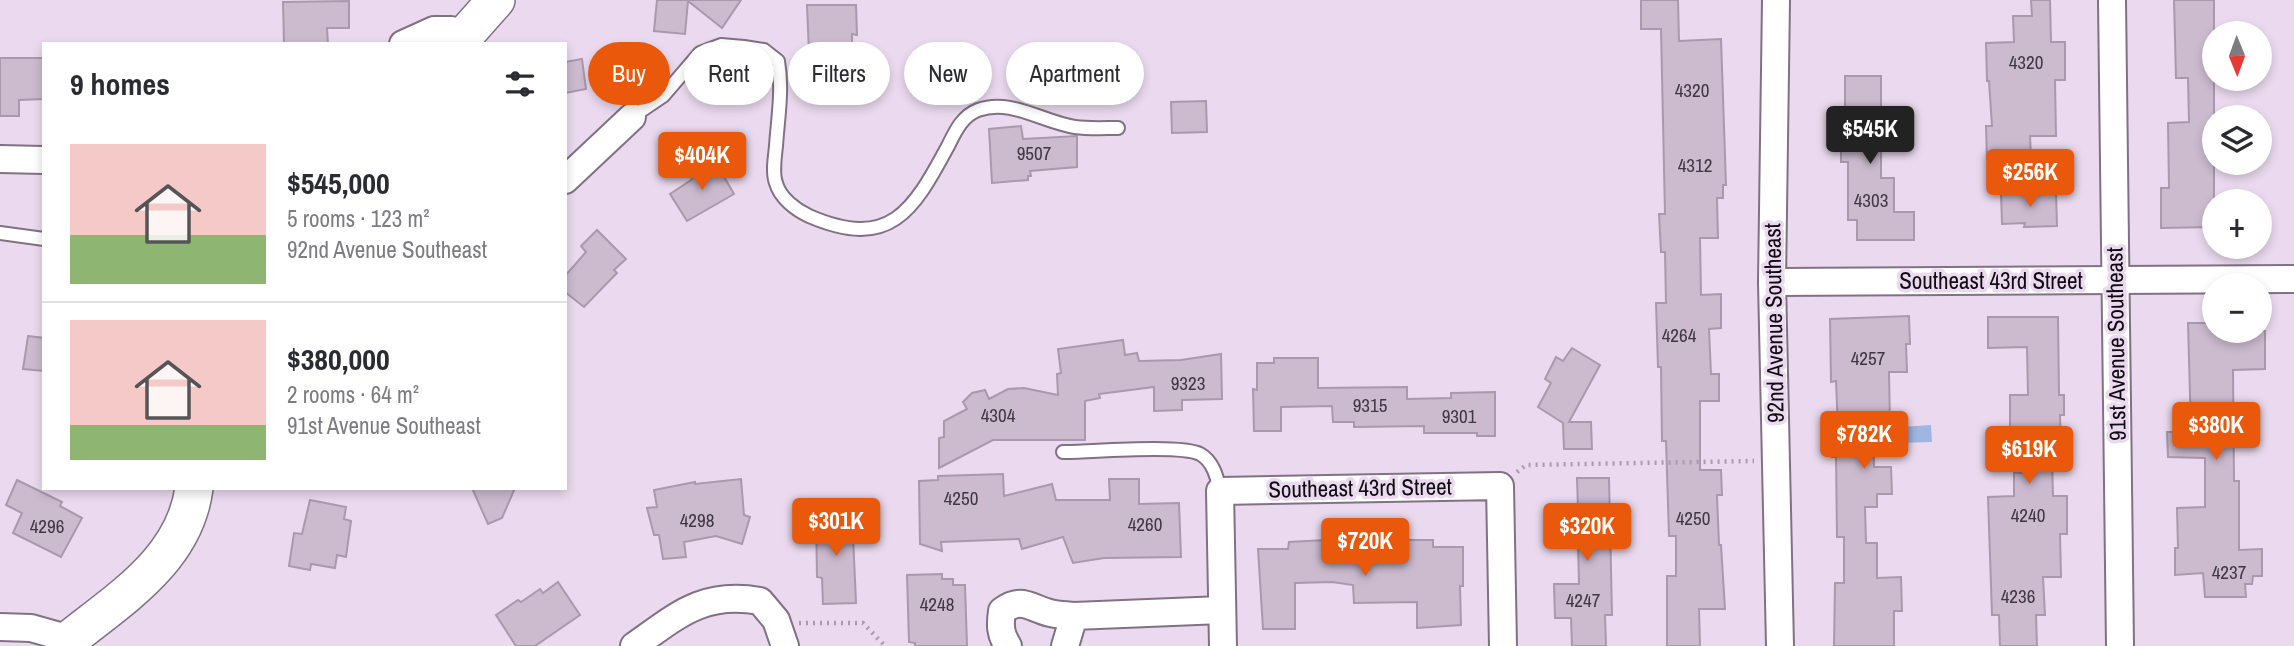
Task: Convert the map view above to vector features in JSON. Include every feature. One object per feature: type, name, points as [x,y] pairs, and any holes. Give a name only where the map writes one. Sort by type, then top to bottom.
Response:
[{"type":"street","points":[[407,42],[434,30],[451,30],[458,42],[496,0]]},
{"type":"street","name":"92nd Avenue Southeast","points":[[1776,0],[1772,282],[1780,646]]},
{"type":"street","name":"91st Avenue Southeast","points":[[2112,0],[2120,646]]},
{"type":"street","points":[[567,178],[632,117]]},
{"type":"street","points":[[0,159],[42,160]]},
{"type":"street","name":"Southeast 43rd Street","points":[[1772,282],[2294,279]]},
{"type":"street","points":[[1500,486],[1503,646]]},
{"type":"street","name":"Southeast 43rd Street","points":[[1220,491],[1500,486]]},
{"type":"street","points":[[0,627],[31,628],[67,643],[147,577],[168,553],[183,527],[194,490]]},
{"type":"street","points":[[1220,491],[1223,646]]},
{"type":"street","points":[[634,646],[687,609],[713,600],[741,598],[760,601],[781,636]]},
{"type":"street","points":[[1008,646],[1002,638],[1000,626],[1002,611],[1011,604],[1026,603],[1049,613],[1074,616],[1222,610]]},
{"type":"street","points":[[1065,646],[1074,616]]},
{"type":"lane","points":[[632,117],[663,96],[700,53],[721,45],[764,50],[778,61],[782,81],[775,183],[783,196],[801,212],[840,227],[863,229],[891,222],[911,206],[925,189],[959,123],[974,112],[991,106],[1008,106],[1076,127],[1118,128]]},
{"type":"lane","points":[[0,233],[42,239]]},
{"type":"lane","points":[[1063,452],[1178,450],[1199,453],[1217,474],[1220,491]]},
{"type":"path","points":[[1500,486],[1526,465],[1776,461]]},
{"type":"path","points":[[781,636],[793,623],[863,623],[885,646]]},
{"type":"water","points":[[1931,425],[1932,442],[1899,443],[1900,427]]},
{"type":"building","points":[[657,0],[741,0],[722,28],[688,1],[685,34],[654,31]]},
{"type":"building","points":[[1641,0],[1678,0],[1679,41],[1721,39],[1726,185],[1723,185],[1723,198],[1717,198],[1718,238],[1700,238],[1701,295],[1721,294],[1721,328],[1709,329],[1711,374],[1719,374],[1719,401],[1700,401],[1700,470],[1721,470],[1722,495],[1717,495],[1725,609],[1699,609],[1700,646],[1667,646],[1667,576],[1676,576],[1676,536],[1669,536],[1666,441],[1662,441],[1661,367],[1658,367],[1656,303],[1666,303],[1665,252],[1661,252],[1659,214],[1665,214],[1661,29],[1641,29]]},
{"type":"building","points":[[2031,0],[2050,0],[2051,42],[2065,42],[2065,80],[2055,80],[2056,136],[2030,136],[2031,158],[1987,159],[1986,126],[1992,126],[1986,43],[2014,42],[2013,16],[2032,16]]},
{"type":"building","points":[[2174,0],[2214,0],[2214,21],[2202,21],[2202,91],[2214,91],[2214,105],[2202,105],[2202,175],[2214,175],[2214,189],[2202,189],[2202,227],[2161,228],[2161,188],[2169,188],[2168,123],[2189,122],[2188,78],[2176,78]]},
{"type":"building","points":[[349,1],[349,28],[327,28],[328,42],[284,42],[283,2]]},
{"type":"building","points":[[807,5],[856,5],[857,35],[852,34],[852,42],[809,42]]},
{"type":"building","points":[[0,58],[42,58],[42,99],[19,100],[19,116],[0,116]]},
{"type":"building","points":[[582,59],[586,89],[567,93],[567,62]]},
{"type":"building","points":[[1845,76],[1881,76],[1881,178],[1894,178],[1894,212],[1914,212],[1914,240],[1857,240],[1857,220],[1848,220],[1848,162],[1841,162],[1841,132],[1845,132]]},
{"type":"building","points":[[1206,101],[1207,132],[1172,133],[1171,102]]},
{"type":"building","points":[[1021,126],[1023,139],[1077,136],[1077,167],[1030,171],[1028,180],[992,183],[989,129]]},
{"type":"building","points":[[716,163],[734,194],[687,221],[670,194]]},
{"type":"building","points":[[2056,192],[2057,226],[2024,227],[2025,223],[2002,224],[2001,193]]},
{"type":"building","points":[[597,230],[626,259],[614,270],[617,273],[584,307],[567,294],[567,274],[586,252],[581,246]]},
{"type":"building","points":[[1909,316],[1907,372],[1889,372],[1890,426],[1873,426],[1874,467],[1891,467],[1892,494],[1877,494],[1877,507],[1865,507],[1866,543],[1877,543],[1877,578],[1901,577],[1902,611],[1894,611],[1894,646],[1834,646],[1835,583],[1844,583],[1844,537],[1837,537],[1836,457],[1832,457],[1831,429],[1838,429],[1836,381],[1831,382],[1830,319]]},
{"type":"building","points":[[1988,317],[2058,317],[2059,395],[2064,395],[2064,415],[2060,415],[2061,459],[2052,459],[2053,496],[2067,496],[2067,534],[2060,534],[2061,577],[2043,577],[2045,615],[2036,615],[2037,646],[2000,646],[1999,615],[1992,615],[1988,497],[2014,496],[2014,473],[2025,473],[2025,432],[2010,431],[2010,395],[2028,395],[2027,347],[1988,348]]},
{"type":"building","points":[[2188,323],[2202,323],[2202,343],[2265,343],[2265,369],[2233,370],[2234,481],[2239,481],[2239,550],[2262,549],[2262,576],[2253,576],[2252,584],[2245,584],[2246,597],[2205,597],[2203,573],[2175,575],[2175,548],[2178,548],[2177,508],[2205,507],[2205,458],[2168,457],[2167,432],[2191,432]]},
{"type":"building","points":[[28,336],[42,338],[42,371],[23,369]]},
{"type":"building","points":[[1123,340],[1125,355],[1137,353],[1139,361],[1181,360],[1221,354],[1222,399],[1182,400],[1182,410],[1154,411],[1154,387],[1099,394],[1100,398],[1085,401],[1085,440],[993,440],[939,468],[939,438],[944,437],[944,421],[967,409],[963,402],[972,393],[985,390],[989,399],[1008,389],[1024,388],[1058,395],[1057,374],[1061,373],[1058,349]]},
{"type":"building","points":[[1572,348],[1600,365],[1569,422],[1591,422],[1592,449],[1564,449],[1563,423],[1538,407],[1551,383],[1545,379],[1556,357],[1563,361]]},
{"type":"building","points":[[1274,358],[1318,358],[1318,388],[1407,387],[1407,399],[1451,398],[1451,393],[1495,392],[1495,436],[1477,436],[1477,433],[1424,433],[1424,426],[1354,427],[1354,422],[1333,422],[1332,406],[1281,407],[1281,431],[1254,431],[1253,389],[1257,390],[1257,363],[1274,363]]},
{"type":"building","points":[[1003,474],[1004,496],[1052,484],[1056,500],[1110,500],[1109,479],[1139,479],[1139,504],[1179,503],[1181,557],[1104,558],[1073,563],[1063,537],[1022,549],[1019,539],[941,542],[942,551],[920,544],[919,481],[938,480],[938,476]]},
{"type":"building","points":[[1577,478],[1609,478],[1612,615],[1605,615],[1606,646],[1572,646],[1571,618],[1555,618],[1554,584],[1579,584],[1578,541],[1553,541],[1553,509],[1578,509]]},
{"type":"building","points":[[741,479],[744,515],[750,517],[742,544],[716,536],[684,542],[686,557],[663,559],[659,535],[654,535],[647,508],[657,507],[654,490],[695,482]]},
{"type":"building","points":[[17,480],[62,502],[60,506],[82,518],[61,557],[13,533],[22,513],[6,505]]},
{"type":"building","points":[[473,490],[514,490],[502,518],[488,524]]},
{"type":"building","points":[[310,500],[346,507],[344,519],[351,521],[346,557],[337,555],[335,568],[311,564],[310,570],[289,566],[294,533],[302,534]]},
{"type":"building","points":[[852,513],[856,603],[823,604],[822,578],[817,577],[816,515]]},
{"type":"building","points":[[1345,539],[1359,542],[1359,548],[1405,548],[1405,540],[1433,540],[1433,547],[1463,547],[1461,625],[1417,628],[1417,602],[1354,603],[1353,585],[1332,582],[1295,583],[1295,629],[1263,629],[1258,549],[1288,549],[1289,542]]},
{"type":"building","points":[[942,574],[942,579],[953,579],[953,585],[965,585],[967,646],[915,646],[915,643],[909,642],[907,575]]},
{"type":"building","points":[[558,582],[580,615],[535,646],[516,646],[496,615],[518,600],[521,602],[540,589],[543,593]]}]
